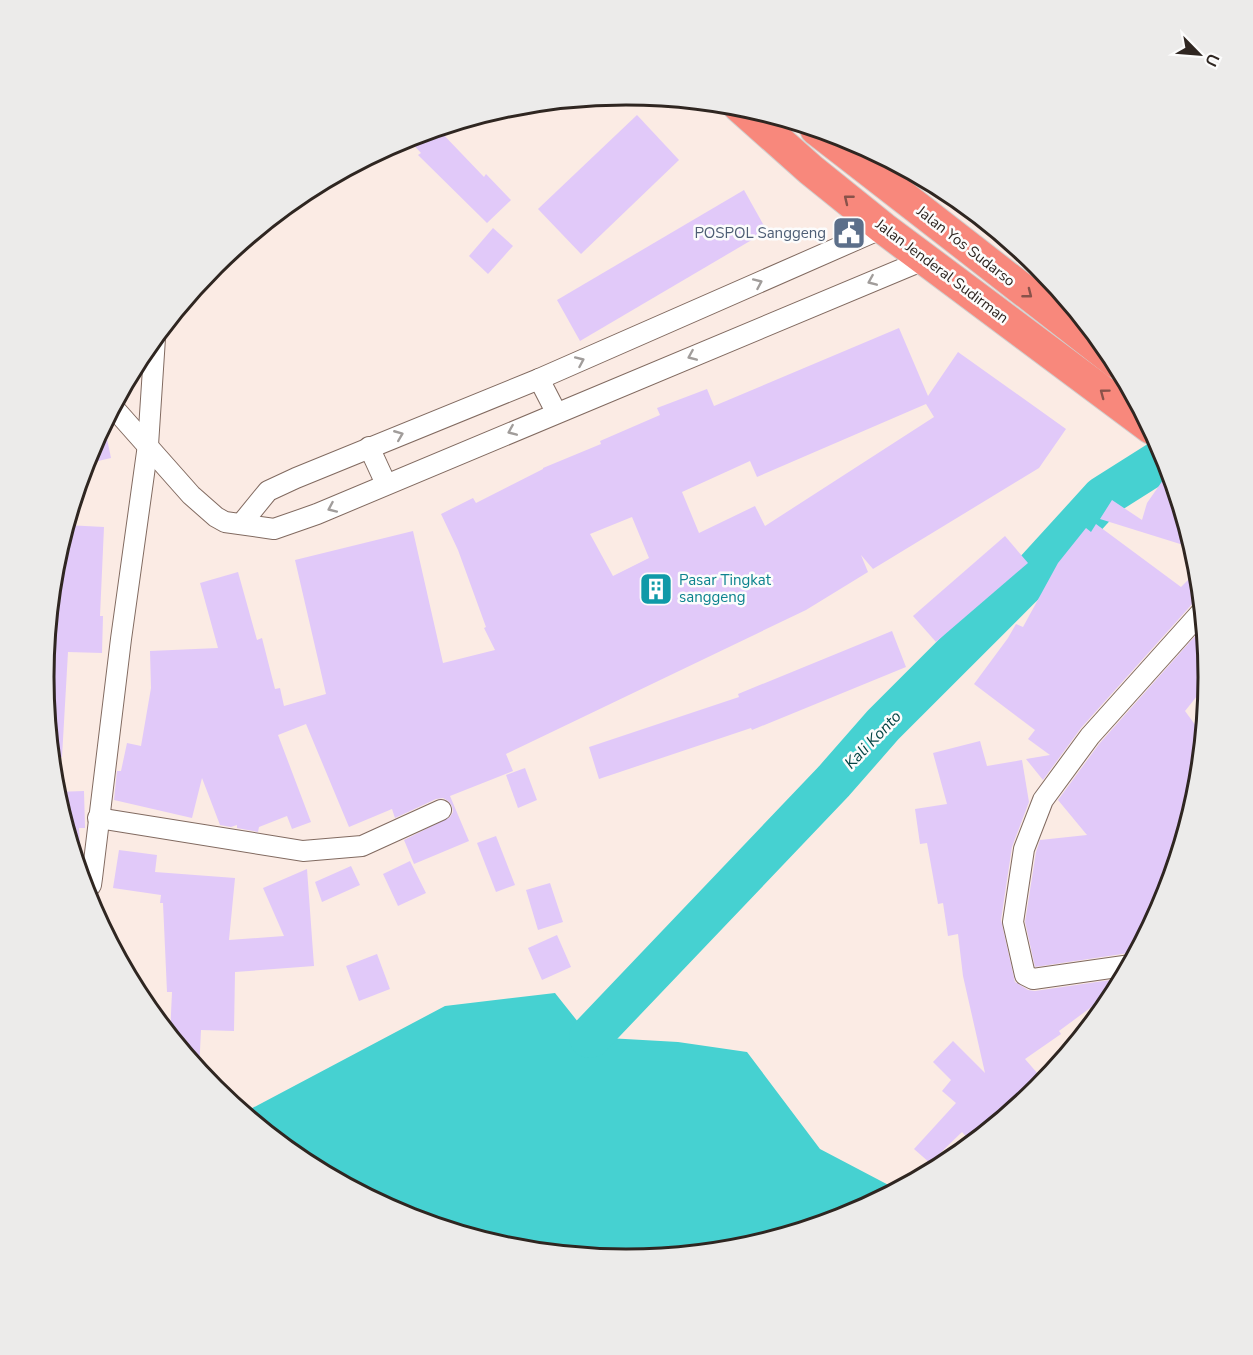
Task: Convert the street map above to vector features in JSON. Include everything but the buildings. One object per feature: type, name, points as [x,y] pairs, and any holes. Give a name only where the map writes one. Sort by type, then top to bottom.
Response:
[{"type":"highway","name":"Jalan Jenderal Sudirman","points":[[755,120],[811,170],[883,228],[1136,417]]},
{"type":"highway","name":"Jalan Yos Sudarso","points":[[837,145],[1092,345]]},
{"type":"street","points":[[241,524],[268,491],[369,447],[539,379],[883,228]]},
{"type":"street","points":[[119,413],[191,495],[216,517],[225,522],[274,529],[317,514],[926,259]]},
{"type":"street","points":[[92,881],[148,446],[154,354]]},
{"type":"street","points":[[539,379],[556,412]]},
{"type":"street","points":[[369,447],[386,484]]},
{"type":"street","points":[[1121,966],[1033,979],[1025,975],[1013,922],[1024,849],[1043,800],[1090,736],[1196,618]]},
{"type":"street","points":[[98,818],[303,851],[362,846],[441,810]]},
{"type":"water","points":[[555,993],[590,1037],[678,1042],[747,1052],[820,1149],[890,1186],[811,1220],[738,1239],[664,1249],[589,1249],[552,1245],[515,1239],[442,1220],[373,1191],[308,1154],[250,1109],[445,1006]]},
{"type":"waterway","name":"Kali Konto","points":[[590,1037],[834,781],[883,725],[1021,587],[1103,497],[1157,463]]},
{"type":"place","name":"POSPOL Sanggeng","points":[[849,233]]},
{"type":"place","name":"Pasar Tingkat sanggeng","points":[[656,589]]}]
